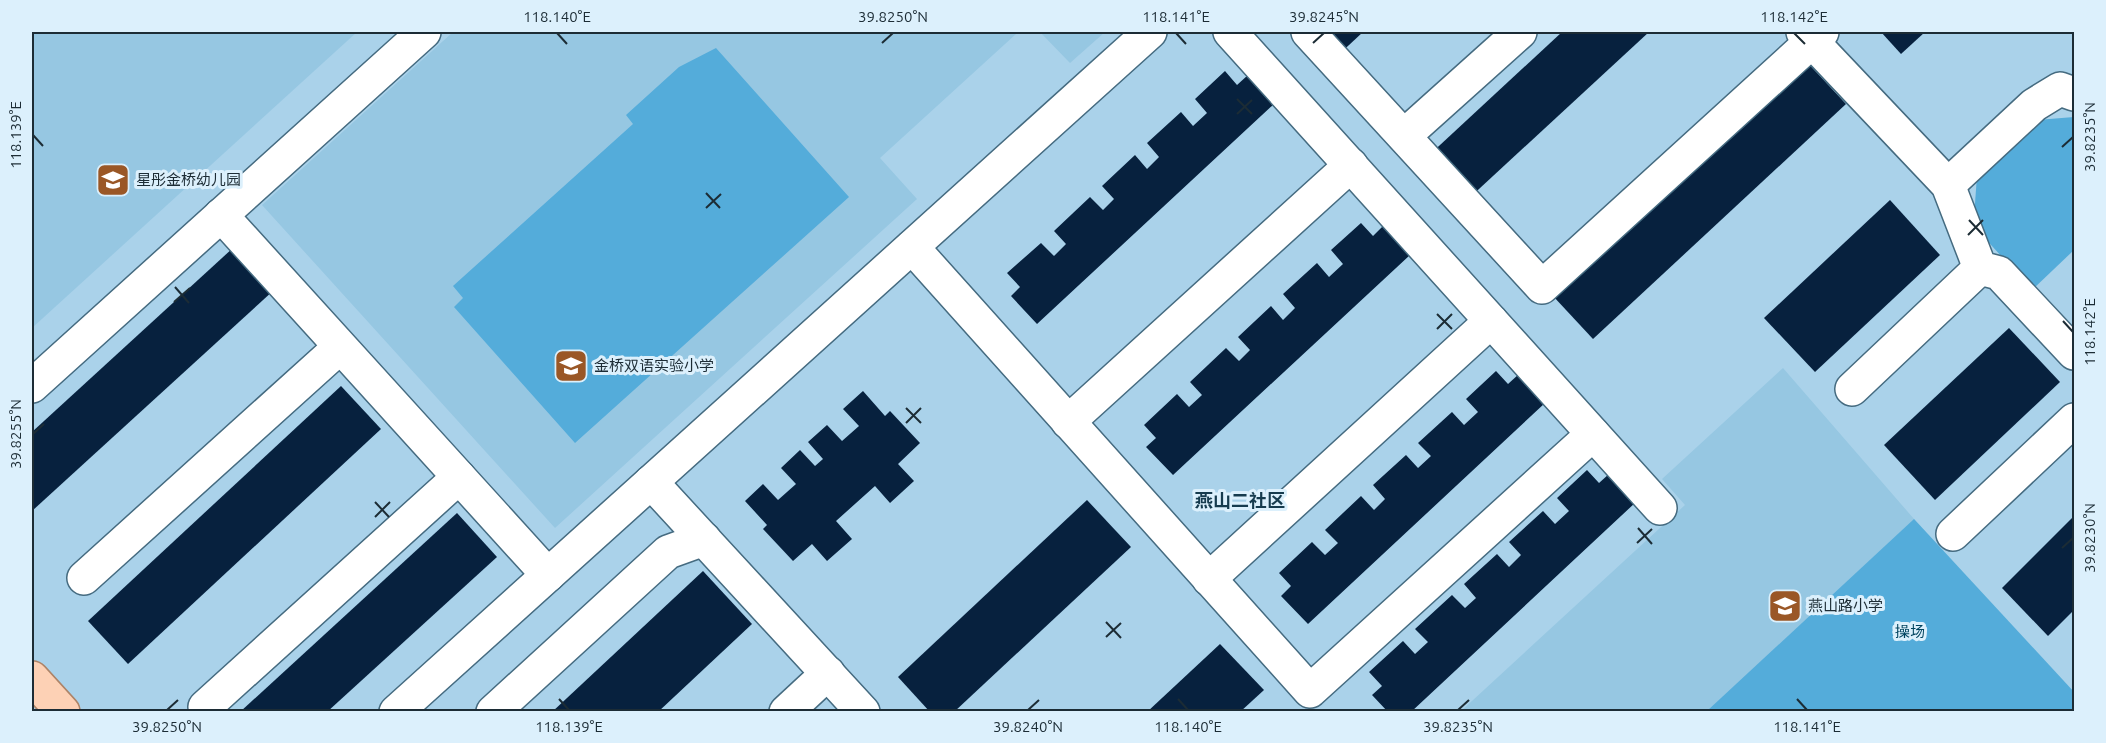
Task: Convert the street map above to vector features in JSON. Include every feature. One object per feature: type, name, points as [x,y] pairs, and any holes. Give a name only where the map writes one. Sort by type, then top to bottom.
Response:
[{"type":"main road","points":[[32,678],[63,711]]},
{"type":"street","points":[[396,711],[1150,32]]},
{"type":"street","points":[[1230,32],[1660,508]]},
{"type":"street","points":[[1308,32],[1542,287],[1812,35],[1948,185],[1980,268]]},
{"type":"street","points":[[1404,136],[1520,32]]},
{"type":"street","points":[[32,386],[221,216],[412,36]]},
{"type":"street","points":[[1948,185],[2034,105],[2060,89],[2074,94]]},
{"type":"street","points":[[1068,422],[1351,165]]},
{"type":"street","points":[[221,216],[548,575]]},
{"type":"street","points":[[912,247],[1310,691],[1593,434]]},
{"type":"street","points":[[1980,268],[1999,273],[2074,353]]},
{"type":"street","points":[[1852,389],[1980,268]]},
{"type":"street","points":[[1209,579],[1491,321]]},
{"type":"street","points":[[84,578],[340,347]]},
{"type":"street","points":[[1953,534],[2074,420]]},
{"type":"street","points":[[205,707],[459,477]]},
{"type":"street","points":[[651,482],[863,711]]},
{"type":"street","points":[[493,711],[668,552],[704,539]]},
{"type":"street","points":[[786,711],[828,674]]},
{"type":"shaded area","name":"星彤金桥幼儿园","points":[[32,32],[357,32],[32,328]]},
{"type":"shaded area","name":"金桥双语实验小学","points":[[453,32],[1014,32],[1016,34],[880,158],[917,199],[555,528],[262,205]]},
{"type":"shaded area","points":[[1040,32],[1105,32],[1070,63]]},
{"type":"shaded area","name":"燕山路小学","points":[[1783,368],[1914,519],[2074,692],[2074,712],[1460,712],[1685,505],[1662,479]]},
{"type":"green space","points":[[716,48],[849,197],[575,443],[454,307],[463,298],[453,286],[633,124],[626,115],[679,67]]},
{"type":"green space","points":[[2074,117],[2074,250],[2032,290],[1982,235],[1974,217],[1977,176],[2037,120]]},
{"type":"green space","name":"操场","points":[[1914,519],[2074,692],[2074,711],[1707,711]]},
{"type":"building","points":[[1308,32],[1363,32],[1334,59]]},
{"type":"building","points":[[1562,32],[1649,32],[1466,201],[1426,158]]},
{"type":"building","points":[[1881,32],[1925,32],[1901,54]]},
{"type":"building","points":[[1806,61],[1846,104],[1593,339],[1553,296]]},
{"type":"building","points":[[1225,71],[1237,85],[1248,75],[1274,104],[1037,324],[1011,296],[1020,287],[1007,273],[1041,243],[1054,256],[1066,244],[1054,231],[1090,197],[1103,210],[1114,199],[1102,186],[1135,155],[1147,169],[1159,157],[1147,143],[1181,112],[1193,126],[1207,113],[1195,99]]},
{"type":"building","points":[[1890,200],[1940,255],[1815,372],[1764,318]]},
{"type":"building","points":[[1361,223],[1373,236],[1383,226],[1410,255],[1173,475],[1146,447],[1156,438],[1144,425],[1177,394],[1189,407],[1202,395],[1190,382],[1226,348],[1239,361],[1250,350],[1238,337],[1271,306],[1283,320],[1295,308],[1283,294],[1317,263],[1329,277],[1343,264],[1331,250]]},
{"type":"building","points":[[234,247],[274,290],[32,511],[32,432]]},
{"type":"building","points":[[2009,328],[2060,382],[1935,500],[1884,445]]},
{"type":"building","points":[[1496,371],[1508,384],[1519,374],[1545,403],[1308,624],[1281,596],[1291,586],[1279,573],[1312,542],[1325,555],[1338,543],[1325,530],[1361,496],[1374,510],[1385,499],[1373,485],[1406,455],[1418,468],[1431,456],[1418,443],[1452,412],[1464,425],[1478,412],[1466,399]]},
{"type":"building","points":[[341,386],[381,429],[128,664],[88,621]]},
{"type":"building","points":[[863,391],[885,416],[890,411],[920,443],[898,464],[914,481],[890,503],[875,486],[836,521],[852,539],[827,561],[812,544],[793,561],[763,529],[767,525],[745,501],[763,484],[778,500],[796,484],[781,468],[800,450],[815,466],[823,459],[808,442],[827,425],[842,441],[859,426],[843,409]]},
{"type":"building","points":[[1587,470],[1599,483],[1609,474],[1636,502],[1411,712],[1388,712],[1372,695],[1382,686],[1369,672],[1403,641],[1415,654],[1428,642],[1415,629],[1452,595],[1465,608],[1476,598],[1464,584],[1497,554],[1509,567],[1521,555],[1509,542],[1543,511],[1555,524],[1569,511],[1557,498]]},
{"type":"building","points":[[1087,500],[1131,547],[954,712],[930,712],[898,677]]},
{"type":"building","points":[[457,513],[497,557],[327,712],[240,712]]},
{"type":"building","points":[[2074,516],[2074,610],[2048,636],[2002,588]]},
{"type":"building","points":[[703,571],[752,624],[658,712],[552,712]]},
{"type":"building","points":[[1220,644],[1264,690],[1240,712],[1147,712]]},
{"type":"place","name":"星彤金桥幼儿园","points":[[113,180]]},
{"type":"place","name":"金桥双语实验小学","points":[[571,366]]},
{"type":"place","name":"燕山路小学","points":[[1785,606]]},
{"type":"district","name":"燕山二社区","points":[[1240,501]]}]
